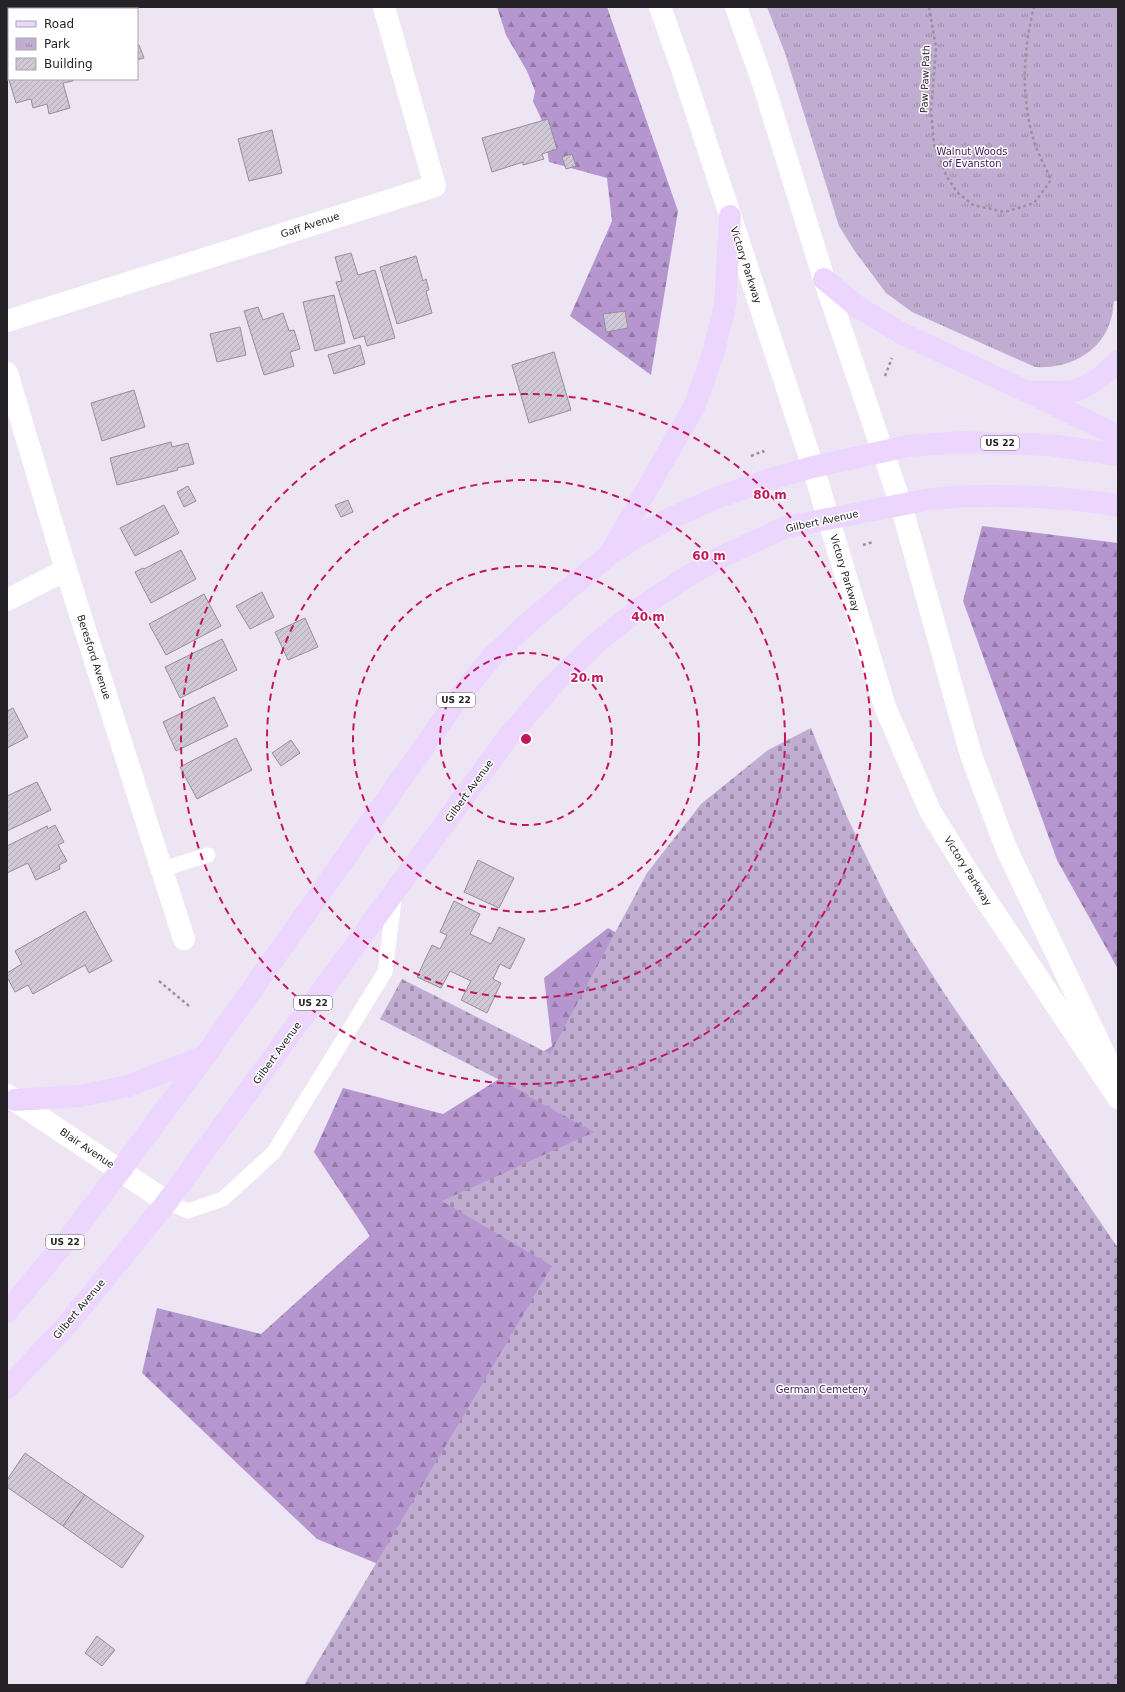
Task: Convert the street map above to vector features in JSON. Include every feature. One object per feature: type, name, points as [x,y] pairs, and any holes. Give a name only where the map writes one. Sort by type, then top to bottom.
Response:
[{"type":"main road","points":[[609,555],[694,407],[713,354],[725,306],[730,216]]},
{"type":"main road","points":[[824,278],[859,308],[903,334],[1118,436]]},
{"type":"main road","points":[[1028,392],[1072,391],[1094,382],[1112,368],[1118,360]]},
{"type":"main road","name":"US 22","points":[[7,1312],[75,1230],[205,1056],[456,700],[492,657],[528,623],[609,555],[638,536],[669,519],[716,498],[770,479],[813,467],[908,446],[961,442],[1050,445],[1118,455]]},
{"type":"main road","name":"Gilbert Avenue","points":[[7,1388],[66,1326],[167,1202],[508,737],[550,687],[594,645],[640,608],[680,581],[719,558],[786,527],[956,496],[1062,498],[1118,506]]},
{"type":"main road","points":[[11,1097],[80,1096],[128,1086],[205,1056]]},
{"type":"street","name":"Gaff Avenue","points":[[7,321],[436,186],[384,7]]},
{"type":"street","name":"Victory Parkway","points":[[660,7],[680,63],[813,467],[885,707],[930,811],[974,882],[1118,1098]]},
{"type":"street","points":[[736,7],[763,83],[824,278],[901,506],[968,747],[1006,848],[1118,1081]]},
{"type":"street","name":"Beresford Avenue","points":[[7,373],[66,570],[163,869],[184,939]]},
{"type":"street","points":[[7,600],[66,570]]},
{"type":"street","name":"Blair Avenue","points":[[11,1097],[167,1202]]},
{"type":"lane","points":[[163,869],[208,855]]},
{"type":"lane","points":[[167,1202],[188,1212],[223,1199],[274,1152],[385,972],[395,892]]},
{"type":"path","name":"Paw Paw Path","points":[[929,7],[936,48],[931,111],[934,145],[947,177],[957,192],[973,205],[1006,212],[1034,203],[1051,180],[1033,139],[1024,87],[1028,29],[1034,7]]},
{"type":"path","points":[[159,981],[189,1006]]},
{"type":"green space","points":[[497,7],[607,7],[678,211],[651,375],[570,316],[612,221],[607,178],[549,162],[543,123],[533,101],[535,91],[527,71],[506,35]]},
{"type":"green space","name":"Walnut Woods of Evanston","points":[[767,7],[1118,7],[1118,301],[1114,301],[1112,317],[1107,331],[1092,350],[1071,362],[1047,367],[1035,367],[912,312],[886,293],[854,250],[839,226],[785,53]]},
{"type":"green space","points":[[982,526],[1118,543],[1118,969],[1057,860],[963,601]]},
{"type":"green space","name":"German Cemetery","points":[[811,728],[848,819],[886,897],[909,938],[944,993],[1118,1248],[1118,1685],[304,1685],[552,1266],[442,1201],[594,1132],[528,1096],[529,1095],[380,1019],[402,979],[550,1054],[647,873],[701,804],[768,750]]},
{"type":"green space","points":[[608,928],[704,981],[400,1573],[317,1539],[142,1373],[157,1308],[261,1334],[370,1236],[314,1152],[343,1088],[443,1114],[552,1046],[544,978]]},
{"type":"building","points":[[138,45],[139,45],[144,58],[138,60]]},
{"type":"building","points":[[9,80],[73,81],[63,83],[70,108],[49,114],[47,104],[33,108],[31,99],[16,103]]},
{"type":"building","points":[[548,119],[557,149],[542,154],[544,159],[523,165],[523,162],[492,172],[482,138]]},
{"type":"building","points":[[272,130],[282,173],[249,181],[238,139]]},
{"type":"building","points":[[572,154],[576,166],[566,169],[562,157]]},
{"type":"building","points":[[351,253],[358,275],[375,270],[395,338],[367,346],[364,336],[354,339],[336,282],[342,281],[335,257]]},
{"type":"building","points":[[416,256],[423,281],[426,279],[429,290],[426,291],[432,313],[397,324],[380,267]]},
{"type":"building","points":[[334,295],[345,343],[315,351],[303,302]]},
{"type":"building","points":[[258,307],[263,320],[283,313],[289,331],[294,330],[300,349],[290,352],[294,366],[264,375],[244,311]]},
{"type":"building","points":[[625,311],[628,328],[606,332],[603,314]]},
{"type":"building","points":[[240,327],[246,355],[217,362],[210,334]]},
{"type":"building","points":[[360,345],[365,364],[334,374],[328,355]]},
{"type":"building","points":[[554,352],[571,410],[529,423],[512,365]]},
{"type":"building","points":[[134,390],[145,427],[102,441],[91,403]]},
{"type":"building","points":[[171,442],[172,447],[188,443],[194,464],[177,468],[178,470],[117,485],[110,458]]},
{"type":"building","points":[[188,486],[196,501],[184,507],[177,492]]},
{"type":"building","points":[[348,500],[353,512],[341,517],[335,505]]},
{"type":"building","points":[[164,505],[179,533],[135,556],[120,528]]},
{"type":"building","points":[[181,550],[196,579],[151,603],[135,572]]},
{"type":"building","points":[[262,592],[274,617],[250,629],[236,606]]},
{"type":"building","points":[[204,594],[221,626],[166,655],[149,624]]},
{"type":"building","points":[[305,618],[318,647],[288,660],[275,632]]},
{"type":"building","points":[[222,639],[237,670],[180,698],[165,667]]},
{"type":"building","points":[[214,697],[228,726],[176,751],[163,722]]},
{"type":"building","points":[[13,708],[28,737],[7,748],[7,711]]},
{"type":"building","points":[[236,738],[252,770],[197,799],[180,767]]},
{"type":"building","points":[[291,740],[300,753],[281,766],[272,753]]},
{"type":"building","points":[[37,782],[51,810],[7,831],[7,796]]},
{"type":"building","points":[[55,825],[64,842],[58,845],[67,861],[59,865],[60,869],[36,880],[28,863],[7,873],[7,846],[47,826],[48,829]]},
{"type":"building","points":[[478,860],[514,878],[499,908],[464,892]]},
{"type":"building","points":[[454,901],[480,914],[470,934],[491,944],[499,927],[525,939],[510,969],[500,964],[493,979],[501,983],[487,1013],[461,1000],[471,981],[450,971],[441,988],[417,977],[432,945],[440,949],[447,935],[440,932]]},
{"type":"building","points":[[85,911],[112,961],[89,973],[85,965],[33,994],[28,985],[15,992],[7,977],[7,973],[22,964],[15,951]]},
{"type":"building","points":[[25,1453],[85,1495],[63,1526],[7,1487],[7,1480]]},
{"type":"building","points":[[85,1495],[144,1536],[122,1568],[63,1526]]},
{"type":"building","points":[[97,1636],[115,1650],[102,1666],[85,1653]]}]
